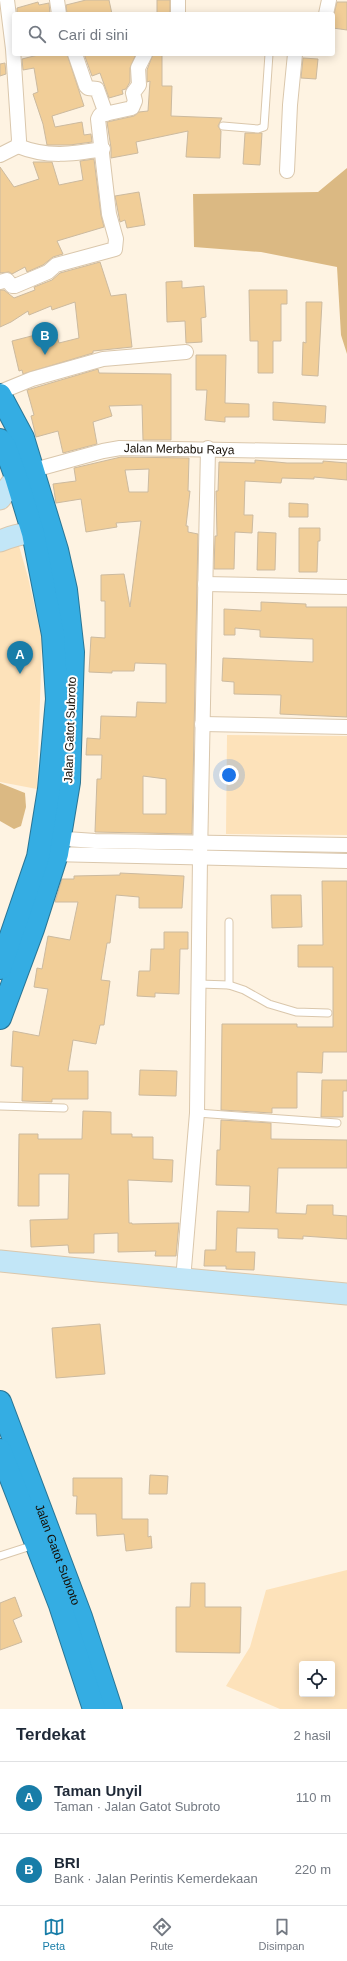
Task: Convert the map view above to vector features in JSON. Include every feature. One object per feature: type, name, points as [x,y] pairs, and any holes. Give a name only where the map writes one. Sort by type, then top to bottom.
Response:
[{"type":"highway","name":"Jalan Gatot Subroto","points":[[0,394],[9,442],[25,473],[57,550],[66,590],[73,652],[69,782],[49,846],[9,959],[0,1018]]},
{"type":"highway","name":"Jalan Gatot Subroto","points":[[25,473],[33,534],[54,635],[57,699],[49,789],[49,846]]},
{"type":"highway","name":"Jalan Gatot Subroto","points":[[0,1402],[4,1430],[44,1542],[60,1605],[94,1709]]},
{"type":"highway","name":"Jalan Gatot Subroto","points":[[0,1450],[81,1617],[111,1709]]},
{"type":"street","points":[[6,0],[12,42]]},
{"type":"street","points":[[57,0],[58,12]]},
{"type":"street","points":[[178,0],[178,12]]},
{"type":"street","points":[[326,12],[329,0]]},
{"type":"street","points":[[13,56],[18,146]]},
{"type":"street","points":[[76,56],[86,86],[90,89],[97,89],[106,114]]},
{"type":"street","points":[[0,282],[7,280],[12,286],[15,286],[48,272],[56,265],[115,249],[117,243],[109,214],[98,119],[100,115],[129,109],[134,105],[133,93],[139,86],[138,68],[144,56]]},
{"type":"street","points":[[287,171],[289,112],[295,56]]},
{"type":"street","points":[[0,155],[18,146],[38,153],[58,155],[102,149]]},
{"type":"street","points":[[0,394],[32,379],[103,359],[186,352]]},
{"type":"street","name":"Jalan Merbabu Raya","points":[[25,473],[103,451],[120,448],[208,448],[347,452]]},
{"type":"street","points":[[183,1280],[196,1113],[208,448]]},
{"type":"street","points":[[0,499],[25,473]]},
{"type":"street","points":[[0,541],[14,536],[33,534],[45,536],[57,550]]},
{"type":"street","points":[[205,584],[347,587]]},
{"type":"street","points":[[202,724],[347,727]]},
{"type":"street","points":[[49,846],[95,841],[347,845]]},
{"type":"street","points":[[273,844],[273,859]]},
{"type":"street","points":[[49,846],[200,857],[347,861]]},
{"type":"street","points":[[0,1260],[183,1280],[347,1294]]},
{"type":"lane","points":[[224,126],[258,129],[264,128],[269,56]]},
{"type":"lane","points":[[229,922],[229,985]]},
{"type":"lane","points":[[199,984],[229,985],[244,990],[269,1004],[296,1012],[328,1013]]},
{"type":"lane","points":[[0,1106],[64,1108]]},
{"type":"lane","points":[[196,1113],[337,1123]]},
{"type":"lane","points":[[0,1556],[44,1542]]},
{"type":"shaded area","points":[[347,168],[347,354],[341,335],[337,267],[261,252],[194,247],[193,194],[318,192]]},
{"type":"shaded area","points":[[19,546],[28,577],[42,640],[37,789],[0,782],[0,550]]},
{"type":"shaded area","points":[[227,735],[347,736],[347,835],[226,834]]},
{"type":"shaded area","points":[[0,783],[25,793],[26,807],[21,826],[14,829],[0,821]]},
{"type":"shaded area","points":[[347,1570],[347,1709],[280,1709],[226,1686],[250,1647],[266,1590]]},
{"type":"building","points":[[86,0],[109,0],[112,12],[67,12],[66,5]]},
{"type":"building","points":[[157,0],[170,0],[170,12],[157,12]]},
{"type":"building","points":[[38,2],[39,5],[49,3],[50,12],[17,12],[17,8]]},
{"type":"building","points":[[337,2],[347,2],[347,30],[335,28],[334,12]]},
{"type":"building","points":[[34,56],[68,56],[84,106],[52,116],[55,127],[82,122],[84,135],[91,134],[92,142],[70,145],[47,145],[43,124],[33,94],[38,92],[34,68],[23,70],[22,59]]},
{"type":"building","points":[[85,56],[135,56],[130,68],[130,82],[126,89],[122,90],[123,94],[109,98],[100,73],[92,76]]},
{"type":"building","points":[[152,56],[162,56],[162,86],[172,86],[171,116],[222,118],[218,126],[221,131],[220,158],[186,157],[188,131],[136,142],[138,153],[111,158],[107,122],[134,116],[139,112],[148,111],[150,81],[147,82],[147,70]]},
{"type":"building","points":[[303,58],[318,59],[316,79],[301,78]]},
{"type":"building","points":[[5,63],[6,74],[0,76],[0,64]]},
{"type":"building","points":[[245,133],[262,133],[260,165],[243,164]]},
{"type":"building","points":[[94,159],[101,215],[104,227],[57,241],[63,254],[53,257],[43,265],[27,272],[25,267],[12,274],[9,272],[0,273],[0,167],[14,187],[39,179],[33,162],[52,162],[59,185],[83,180],[80,161]]},
{"type":"building","points":[[139,192],[145,225],[127,228],[125,220],[120,222],[115,196]]},
{"type":"building","points":[[100,262],[111,296],[126,294],[132,347],[93,351],[93,353],[23,374],[22,370],[19,371],[12,341],[55,330],[59,343],[79,338],[75,302],[52,310],[51,306],[29,315],[28,311],[0,327],[0,290],[4,290],[14,298],[35,290],[34,287],[52,280],[60,273]]},
{"type":"building","points":[[182,281],[182,288],[204,286],[206,317],[201,318],[202,342],[186,343],[185,321],[167,322],[166,282]]},
{"type":"building","points":[[249,290],[287,290],[287,304],[281,304],[281,341],[273,341],[273,373],[258,373],[258,341],[250,341]]},
{"type":"building","points":[[306,302],[322,302],[318,376],[302,375],[303,342],[306,343]]},
{"type":"building","points":[[196,355],[226,355],[225,403],[249,404],[249,417],[225,417],[225,422],[205,420],[207,390],[196,390]]},
{"type":"building","points":[[98,369],[99,373],[171,374],[171,440],[143,440],[142,405],[109,406],[112,416],[93,422],[97,444],[63,453],[58,431],[36,437],[31,416],[34,415],[27,390]]},
{"type":"building","points":[[273,402],[326,406],[325,423],[273,420]]},
{"type":"building","points":[[121,457],[189,458],[188,491],[190,491],[186,526],[188,526],[188,532],[198,534],[192,834],[95,832],[97,779],[101,779],[102,755],[86,755],[87,738],[100,739],[101,716],[136,717],[137,702],[166,703],[166,664],[135,663],[134,671],[112,671],[112,673],[89,672],[91,637],[105,638],[105,601],[101,601],[101,575],[124,574],[130,607],[141,521],[116,523],[117,527],[86,532],[81,499],[56,503],[53,484],[76,481],[74,468]],"holes":[[[149,469],[148,492],[129,492],[125,470]],[[143,776],[166,779],[166,814],[143,814]]]},
{"type":"building","points":[[255,460],[287,463],[323,463],[323,461],[347,463],[347,480],[314,477],[314,479],[282,478],[281,483],[245,481],[244,515],[253,515],[252,533],[235,532],[234,569],[214,569],[215,536],[217,536],[216,491],[218,491],[219,462],[255,463]]},
{"type":"building","points":[[289,503],[308,504],[308,517],[289,517]]},
{"type":"building","points":[[299,528],[320,528],[317,572],[299,572]]},
{"type":"building","points":[[258,532],[276,533],[275,570],[257,570]]},
{"type":"building","points":[[261,602],[306,604],[306,607],[347,607],[347,717],[280,714],[281,695],[234,694],[234,682],[222,681],[223,658],[313,662],[313,639],[260,637],[260,630],[235,628],[235,635],[224,635],[224,609],[261,611]]},
{"type":"building","points":[[120,873],[184,876],[182,908],[139,908],[139,897],[116,895],[110,943],[107,943],[101,980],[110,981],[104,1025],[100,1025],[96,1044],[73,1040],[68,1071],[88,1071],[88,1099],[52,1099],[52,1102],[22,1101],[23,1067],[11,1066],[13,1031],[39,1036],[48,989],[34,987],[37,968],[42,969],[48,936],[70,940],[78,902],[55,902],[62,879],[74,879],[74,876],[120,875]]},
{"type":"building","points":[[322,881],[347,881],[347,1052],[323,1052],[322,1073],[297,1072],[297,1108],[272,1108],[272,1113],[221,1110],[222,1024],[297,1024],[297,1027],[333,1027],[333,967],[298,967],[298,945],[323,945]]},
{"type":"building","points":[[271,895],[301,895],[302,927],[272,928]]},
{"type":"building","points":[[164,932],[188,932],[188,949],[180,949],[179,994],[155,993],[155,997],[137,996],[139,971],[150,971],[151,949],[164,949]]},
{"type":"building","points":[[140,1070],[177,1071],[176,1096],[139,1095]]},
{"type":"building","points":[[322,1080],[347,1080],[347,1091],[343,1091],[343,1117],[321,1117]]},
{"type":"building","points":[[83,1111],[111,1112],[111,1134],[132,1134],[132,1137],[153,1137],[153,1159],[173,1160],[172,1182],[128,1180],[129,1223],[179,1223],[176,1256],[155,1256],[156,1251],[118,1252],[118,1233],[94,1234],[94,1253],[69,1253],[68,1245],[31,1247],[30,1220],[68,1219],[69,1174],[39,1174],[39,1206],[18,1206],[19,1134],[38,1134],[38,1139],[82,1139]]},
{"type":"building","points":[[221,1120],[271,1123],[271,1139],[347,1140],[347,1168],[278,1168],[276,1213],[306,1214],[307,1205],[333,1205],[333,1215],[347,1216],[347,1239],[303,1236],[303,1239],[278,1238],[278,1229],[237,1228],[236,1252],[255,1252],[254,1270],[226,1269],[226,1266],[204,1266],[205,1250],[216,1250],[217,1211],[249,1212],[250,1186],[216,1185],[217,1150],[220,1150]]},
{"type":"building","points":[[100,1324],[105,1374],[56,1378],[52,1328]]},
{"type":"building","points":[[150,1475],[168,1476],[167,1494],[149,1494]]},
{"type":"building","points":[[73,1478],[122,1478],[122,1519],[148,1519],[148,1537],[151,1536],[152,1548],[126,1551],[124,1534],[97,1536],[96,1514],[76,1514],[77,1496],[73,1496]]},
{"type":"building","points":[[191,1583],[205,1583],[205,1607],[241,1607],[240,1653],[176,1652],[176,1607],[190,1607]]},
{"type":"building","points":[[15,1597],[22,1616],[13,1620],[22,1642],[0,1650],[0,1603]]},
{"type":"place","name":"BRI","points":[[45,355]]},
{"type":"place","name":"Taman Unyil","points":[[20,674]]}]
